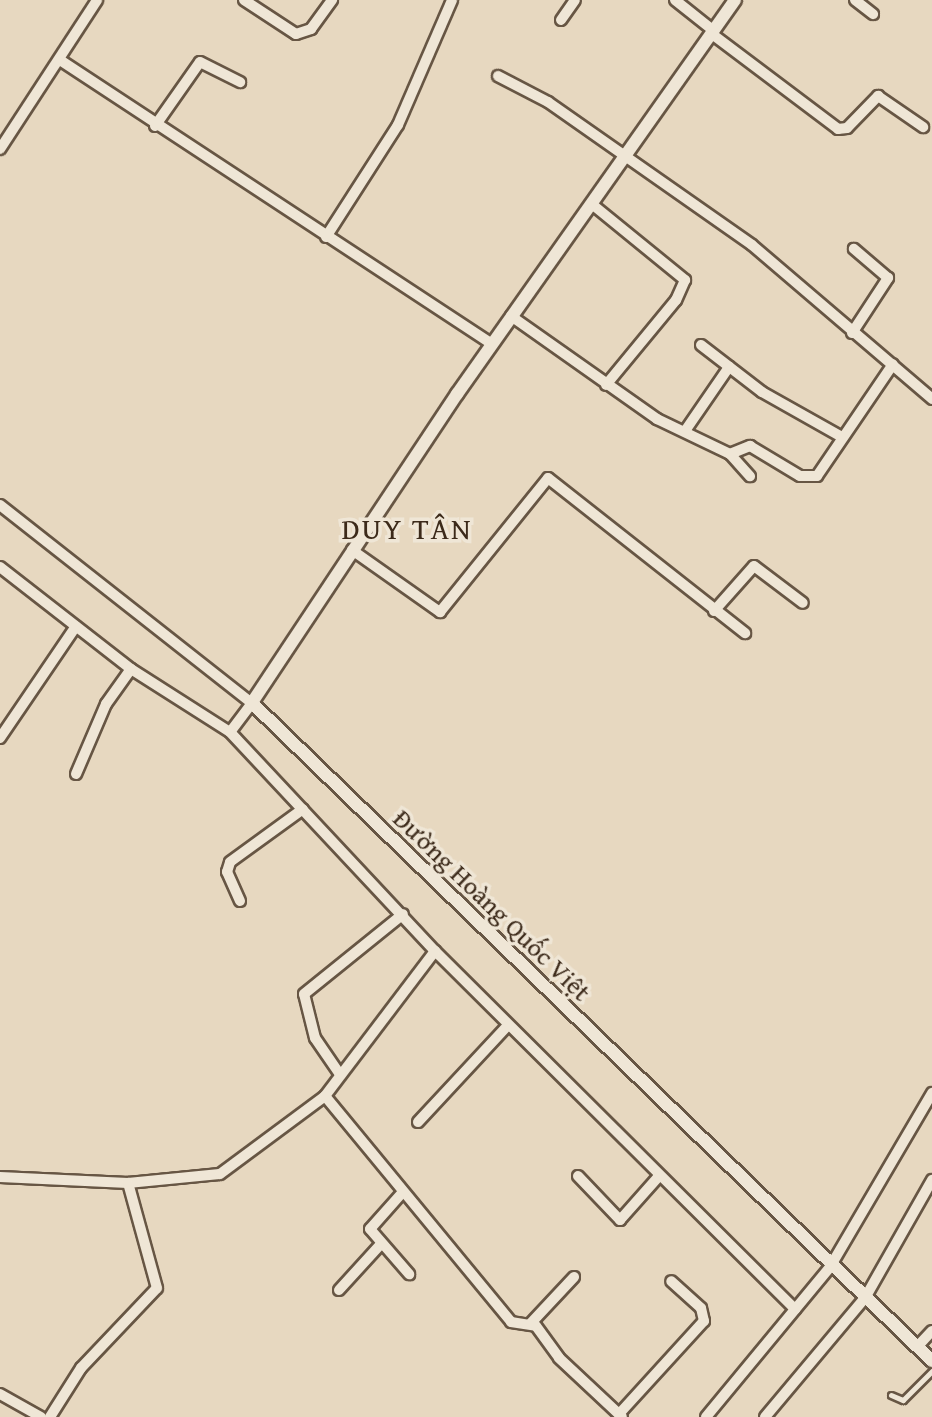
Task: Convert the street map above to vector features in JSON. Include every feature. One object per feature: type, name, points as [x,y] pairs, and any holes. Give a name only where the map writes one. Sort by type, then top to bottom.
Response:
[{"type":"street","points":[[0,149],[97,0]]},
{"type":"street","points":[[244,0],[302,34],[332,0]]},
{"type":"street","points":[[326,237],[398,125],[440,16],[452,0]]},
{"type":"street","points":[[561,20],[575,0]]},
{"type":"street","points":[[675,0],[838,129],[847,128],[878,96],[923,127]]},
{"type":"street","points":[[233,729],[511,316],[593,205],[735,0]]},
{"type":"street","points":[[855,0],[873,14]]},
{"type":"street","points":[[60,60],[155,126],[492,344]]},
{"type":"street","points":[[155,126],[200,62],[240,82]]},
{"type":"street","points":[[498,76],[548,102],[625,159],[752,245],[932,399]]},
{"type":"street","points":[[593,205],[685,280],[606,385]]},
{"type":"street","points":[[852,333],[888,278],[854,249]]},
{"type":"street","points":[[511,316],[606,385],[730,454],[750,476]]},
{"type":"street","points":[[701,345],[729,367],[842,437]]},
{"type":"street","points":[[730,454],[750,446],[812,477],[893,364]]},
{"type":"street","points":[[685,430],[729,367]]},
{"type":"street","points":[[352,551],[440,612],[548,478],[713,611],[745,633]]},
{"type":"street","name":"Đường Hoàng Quốc Việt","points":[[0,505],[249,707],[830,1267],[932,1361]]},
{"type":"street","points":[[713,611],[754,566],[803,603]]},
{"type":"street","points":[[0,568],[131,669],[233,729],[303,809],[436,951],[795,1309]]},
{"type":"street","points":[[0,738],[76,626]]},
{"type":"street","points":[[76,774],[106,704],[131,669]]},
{"type":"street","points":[[240,901],[227,872],[230,862],[303,809]]},
{"type":"street","points":[[339,1073],[316,1038],[304,994],[403,914]]},
{"type":"street","points":[[0,1177],[128,1183],[220,1174],[325,1096],[339,1073],[436,951]]},
{"type":"street","points":[[418,1122],[508,1025]]},
{"type":"street","points":[[706,1417],[830,1267],[932,1093]]},
{"type":"street","points":[[325,1096],[402,1194],[511,1322],[531,1323],[620,1416],[704,1321],[701,1308],[671,1281]]},
{"type":"street","points":[[578,1176],[620,1220],[659,1176]]},
{"type":"street","points":[[765,1417],[865,1298],[932,1180]]},
{"type":"street","points":[[50,1417],[81,1368],[157,1288],[128,1183]]},
{"type":"street","points":[[402,1194],[371,1222],[381,1244],[409,1273]]},
{"type":"street","points":[[339,1290],[381,1244]]},
{"type":"street","points":[[531,1323],[574,1277]]},
{"type":"street","points":[[917,1347],[932,1331]]},
{"type":"street","points":[[0,1394],[41,1417]]},
{"type":"lane","points":[[891,1395],[905,1399],[932,1371]]},
{"type":"district","name":"DUY TÂN","points":[[407,528]]}]
